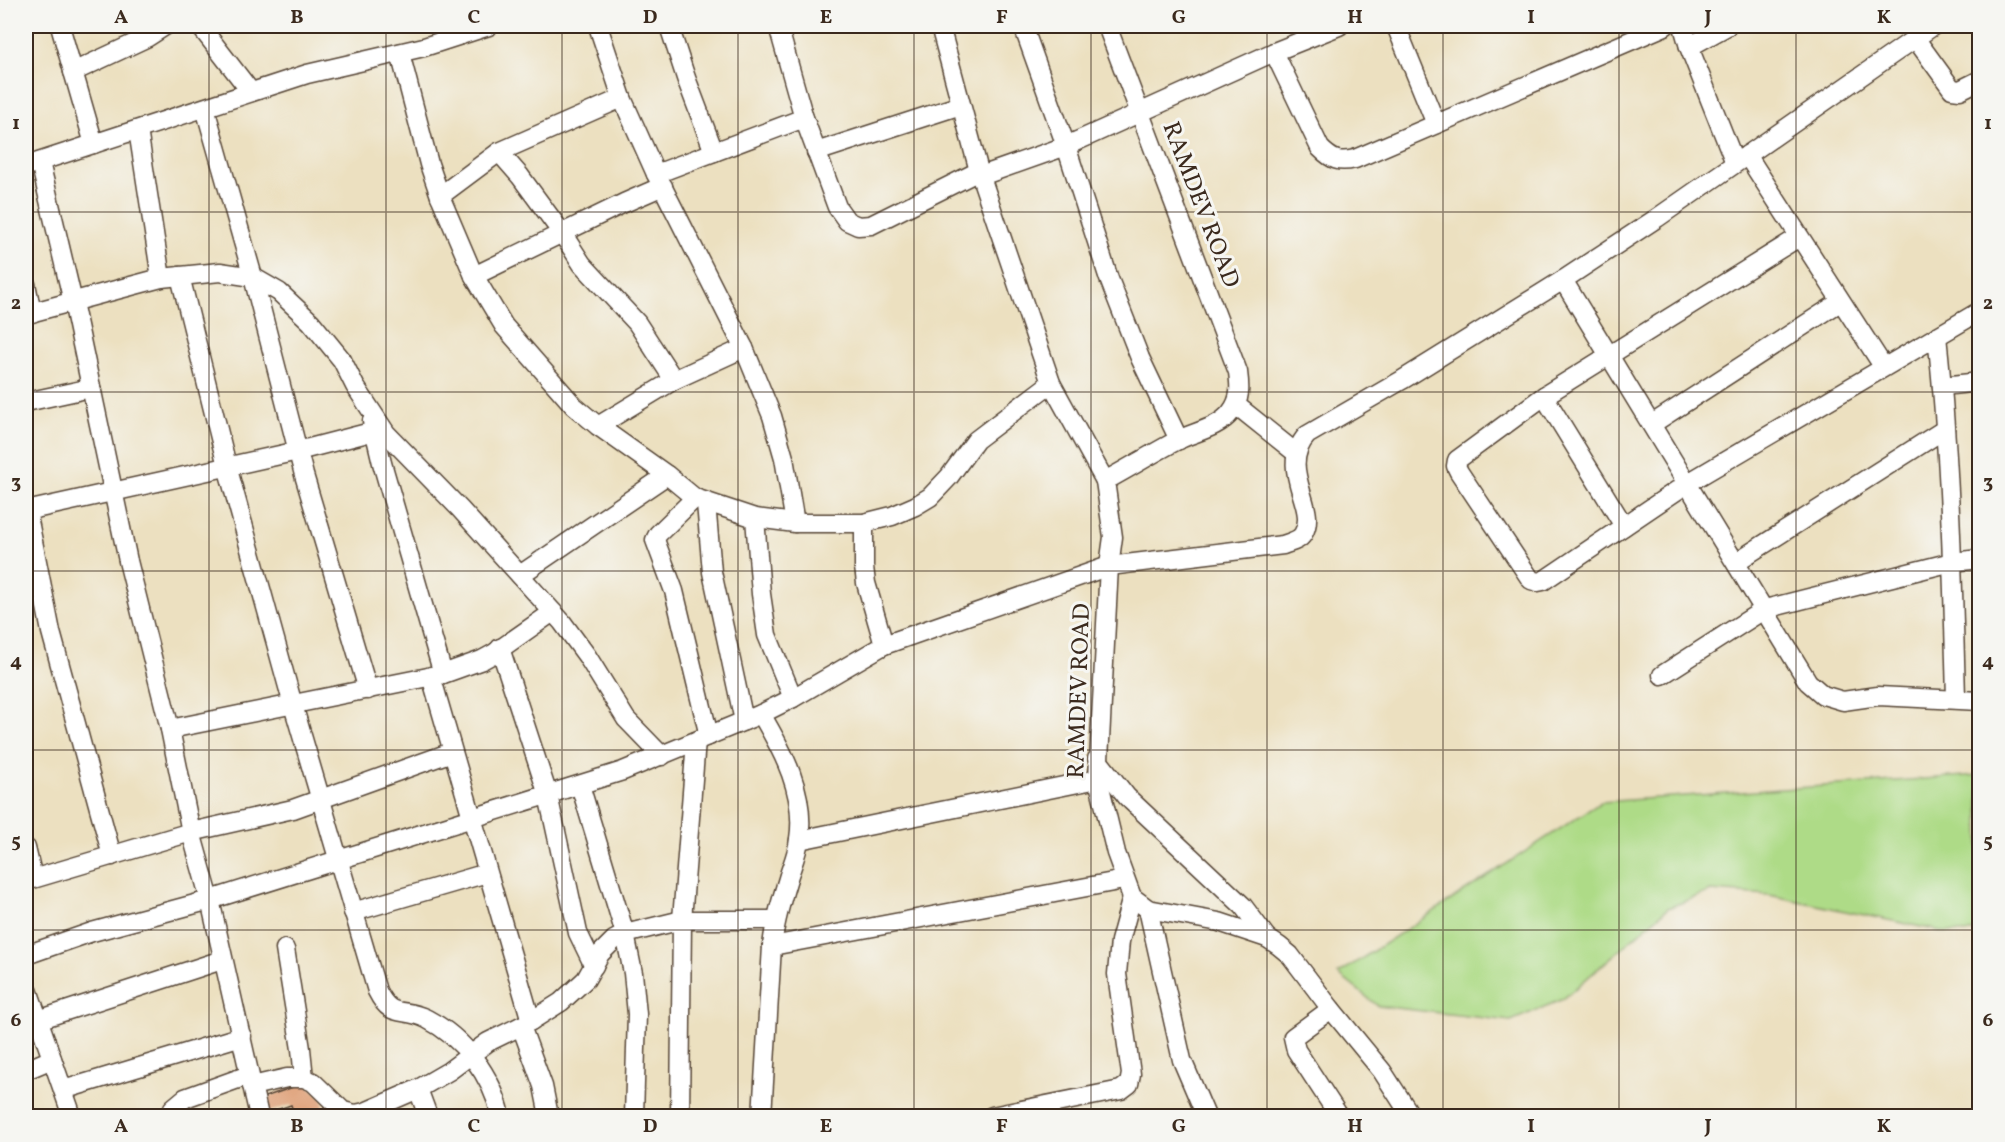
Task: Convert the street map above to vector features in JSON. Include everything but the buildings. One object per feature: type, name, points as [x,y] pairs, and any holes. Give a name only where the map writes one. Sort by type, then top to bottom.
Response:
[{"type":"street","points":[[60,26],[94,144]]},
{"type":"street","points":[[73,72],[165,26]]},
{"type":"street","points":[[200,26],[251,92]]},
{"type":"street","points":[[259,1116],[210,900],[191,832],[170,729],[112,493],[73,302],[33,164],[307,74],[424,47],[489,26]]},
{"type":"street","points":[[598,26],[622,98],[659,180],[744,348],[772,416],[784,459],[795,523]]},
{"type":"street","points":[[669,26],[714,152]]},
{"type":"street","points":[[778,26],[804,118],[837,207],[847,221],[858,226],[871,225],[980,174],[1066,146],[1274,52],[1339,26]]},
{"type":"street","points":[[940,26],[980,174],[1051,383],[1105,481],[1179,440],[1218,422],[1230,414],[1236,405],[1296,453]]},
{"type":"street","points":[[1023,26],[1066,146],[1109,279],[1140,358],[1179,440]]},
{"type":"street","name":"RAMDEV ROAD","points":[[1107,26],[1238,372],[1241,391],[1236,405]]},
{"type":"street","points":[[1396,26],[1436,124]]},
{"type":"street","points":[[1274,52],[1320,148],[1329,158],[1341,162],[1354,159],[1665,26]]},
{"type":"street","points":[[1683,26],[1689,47],[1741,159],[1799,237],[1883,366]]},
{"type":"street","points":[[1689,47],[1727,26]]},
{"type":"street","points":[[26,954],[92,932],[210,900],[548,795],[662,756],[793,698],[884,645],[1109,566],[1283,545],[1296,541],[1303,534],[1307,524],[1296,465],[1296,453],[1300,443],[1307,435],[1402,380],[1563,280],[1933,26]]},
{"type":"street","points":[[1915,38],[1952,89],[1960,90],[1980,80]]},
{"type":"street","points":[[400,53],[429,164],[440,196],[474,276],[504,326],[574,406],[701,500],[755,518],[795,523],[864,522],[892,516],[930,497],[949,477],[976,440],[1051,383]]},
{"type":"street","points":[[440,196],[499,152],[622,98]]},
{"type":"street","points":[[816,152],[961,105]]},
{"type":"street","points":[[205,108],[253,277],[298,451],[368,690]]},
{"type":"street","points":[[474,276],[562,233],[714,152],[804,118]]},
{"type":"street","points":[[138,130],[161,278]]},
{"type":"street","points":[[499,152],[520,176],[582,264],[637,323],[674,380]]},
{"type":"street","points":[[1799,237],[1544,396],[1457,460],[1456,466],[1459,472],[1531,580],[1543,581],[1688,483],[1883,366],[1980,311]]},
{"type":"street","points":[[26,284],[29,314],[161,278],[220,272],[253,277],[279,292],[311,322],[342,360],[386,434],[460,509],[553,612],[587,656],[626,719],[662,756]]},
{"type":"street","points":[[180,276],[227,466],[293,705],[377,990],[384,1004],[392,1010],[424,1018],[440,1027],[471,1054],[491,1084],[501,1116]]},
{"type":"street","points":[[1563,280],[1808,682],[1823,695],[1842,700],[1878,696],[1980,701]]},
{"type":"street","points":[[1652,424],[1840,302]]},
{"type":"street","points":[[1937,336],[1953,562],[1956,699]]},
{"type":"street","points":[[598,426],[674,380],[744,348]]},
{"type":"street","points":[[1942,386],[1980,382]]},
{"type":"street","points":[[26,402],[91,388]]},
{"type":"street","points":[[1544,396],[1624,526]]},
{"type":"street","points":[[370,410],[437,675],[452,752],[487,873],[549,1116]]},
{"type":"street","points":[[1736,562],[1945,429]]},
{"type":"street","points":[[112,856],[51,632],[26,511],[298,451],[375,431]]},
{"type":"street","points":[[520,575],[667,475]]},
{"type":"street","name":"RAMDEV ROAD","points":[[1105,481],[1113,537],[1109,566],[1097,759],[1098,779],[1124,880],[1132,897],[1148,909],[1219,922],[1267,938],[1290,955],[1330,1009],[1382,1071],[1411,1116]]},
{"type":"street","points":[[701,500],[712,572],[752,718],[779,744],[795,786],[800,820],[800,840],[776,920],[772,946],[762,1116]]},
{"type":"street","points":[[680,1116],[682,920],[702,739],[674,591],[655,540],[658,534],[701,500]]},
{"type":"street","points":[[755,518],[767,635],[793,698]]},
{"type":"street","points":[[864,522],[866,583],[884,645]]},
{"type":"street","points":[[1662,675],[1765,609],[1953,562],[1980,559]]},
{"type":"street","points":[[170,729],[437,675],[482,660],[553,612]]},
{"type":"street","points":[[500,648],[548,795],[578,933],[594,966]]},
{"type":"street","points":[[26,848],[29,880],[191,832],[293,809],[452,752]]},
{"type":"street","points":[[1097,759],[1127,797],[1243,906],[1267,938]]},
{"type":"street","points":[[800,840],[1098,779]]},
{"type":"street","points":[[580,785],[625,934],[633,974],[637,1014],[634,1116]]},
{"type":"street","points":[[353,912],[487,873]]},
{"type":"street","points":[[772,946],[1124,880]]},
{"type":"street","points":[[992,1116],[1121,1090],[1129,1084],[1131,1074],[1117,974],[1120,941],[1132,897]]},
{"type":"street","points":[[1148,909],[1182,1060],[1206,1116]]},
{"type":"street","points":[[172,1116],[173,1108],[184,1098],[250,1080],[287,1077],[304,1078],[313,1082],[332,1109],[355,1114],[365,1112],[418,1089],[449,1071],[488,1042],[526,1024],[572,993],[586,979],[600,954],[614,940],[625,934],[682,920],[776,920]]},
{"type":"street","points":[[285,949],[304,1078]]},
{"type":"street","points":[[38,1020],[222,960]]},
{"type":"street","points":[[26,984],[72,1116]]},
{"type":"street","points":[[1330,1009],[1298,1032],[1293,1037],[1293,1044],[1339,1116]]},
{"type":"street","points":[[63,1090],[242,1036]]},
{"type":"street","points":[[26,1070],[52,1059]]},
{"type":"street","points":[[418,1089],[428,1116]]},
{"type":"green space","points":[[1979,775],[1979,930],[1965,933],[1945,932],[1769,895],[1711,891],[1668,908],[1563,999],[1511,1021],[1378,1006],[1338,974],[1601,802]]}]
